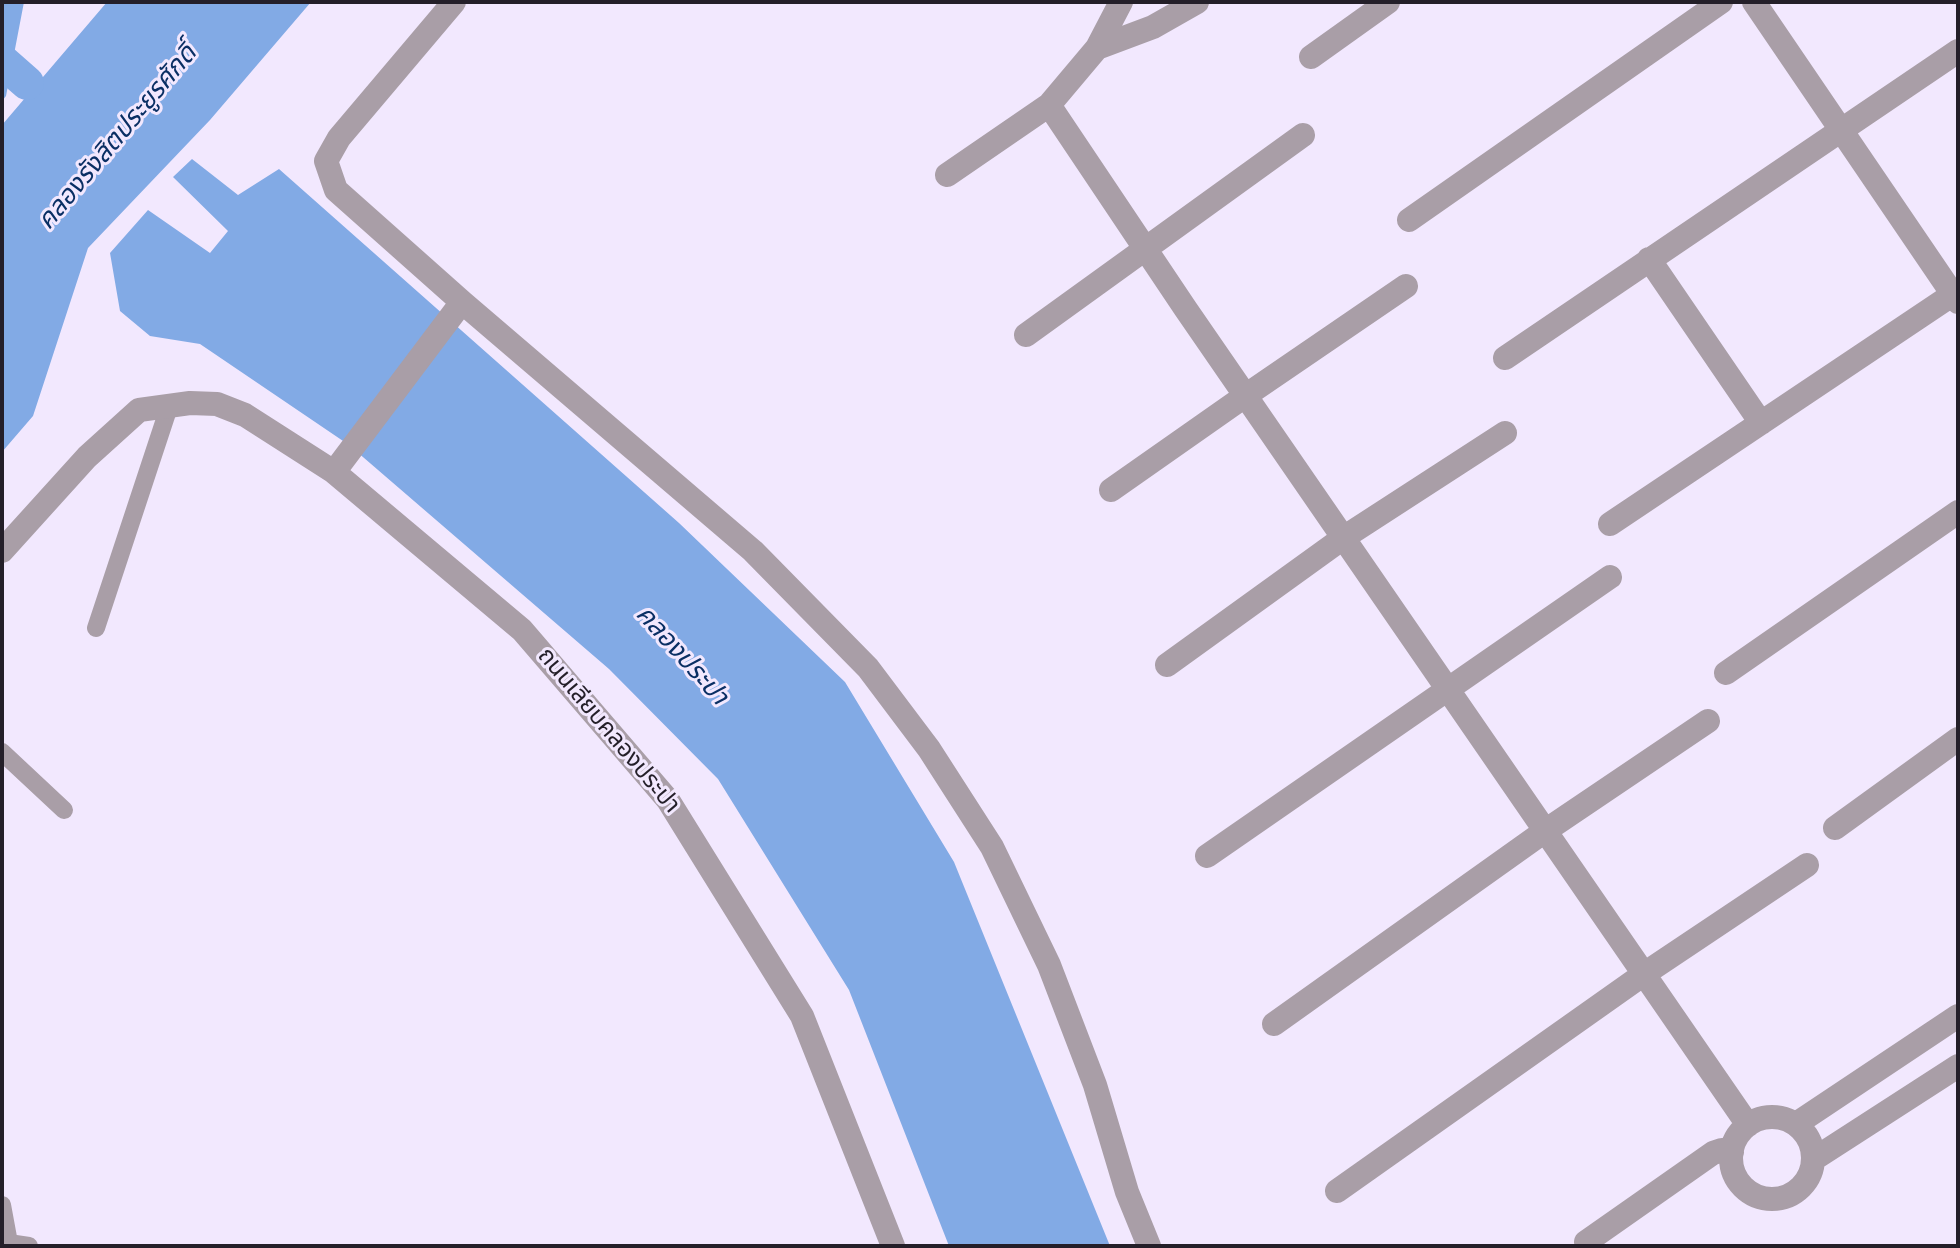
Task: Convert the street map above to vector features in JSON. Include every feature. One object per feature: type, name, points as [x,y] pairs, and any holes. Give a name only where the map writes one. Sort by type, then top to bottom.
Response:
[{"type":"street","points":[[454,2],[339,138],[326,161],[336,190],[457,309],[753,551],[868,668],[929,749],[992,847],[1049,965],[1095,1085],[1127,1192],[1149,1246]]},
{"type":"street","points":[[947,175],[1049,105],[1097,48],[1121,2]]},
{"type":"street","points":[[1097,48],[1153,27],[1197,2]]},
{"type":"street","points":[[1311,57],[1388,2]]},
{"type":"street","points":[[1409,220],[1721,2]]},
{"type":"street","points":[[1610,524],[1956,296],[1754,2]]},
{"type":"street","points":[[1505,358],[1958,51]]},
{"type":"street","points":[[1049,105],[1245,396],[1748,1125]]},
{"type":"street","points":[[1026,335],[1303,135]]},
{"type":"street","points":[[1649,259],[1761,423]]},
{"type":"street","points":[[1111,490],[1406,286]]},
{"type":"street","points":[[341,463],[457,309]]},
{"type":"street","name":"ถนนเลียบคลองประปา","points":[[2,551],[87,457],[139,410],[170,404],[217,404],[341,463],[522,630],[668,800],[802,1016],[893,1246]]},
{"type":"street","points":[[1167,665],[1343,538],[1505,433]]},
{"type":"street","points":[[1726,673],[1958,512]]},
{"type":"street","points":[[1207,856],[1610,577]]},
{"type":"street","points":[[1274,1024],[1545,831],[1708,721]]},
{"type":"street","points":[[1835,828],[1958,739]]},
{"type":"street","points":[[1337,1191],[1644,974],[1807,865]]},
{"type":"street","points":[[1796,1124],[1958,1016]]},
{"type":"street","points":[[1814,1159],[1958,1066]]},
{"type":"street","points":[[1771,1117],[1784,1118],[1806,1134],[1814,1159],[1811,1173],[1793,1193],[1780,1198],[1754,1194],[1743,1187],[1735,1175],[1732,1162],[1734,1142],[1748,1125],[1771,1117]]},
{"type":"street","points":[[1586,1242],[1713,1153],[1722,1150],[1732,1152]]},
{"type":"lane","points":[[96,628],[170,404]]},
{"type":"lane","points":[[2,752],[64,810]]},
{"type":"lane","points":[[2,1205],[6,1242],[29,1246]]},
{"type":"water","points":[[2,2],[24,2],[6,96],[2,101]]},
{"type":"water","name":"คลองรังสิตประยูรศักดิ์","points":[[107,2],[311,2],[210,120],[88,248],[33,416],[2,452],[2,125]]},
{"type":"water","points":[[192,159],[238,195],[279,169],[679,523],[845,682],[954,862],[1110,1246],[949,1246],[849,990],[718,779],[609,669],[349,445],[200,344],[150,336],[120,311],[110,253],[148,210],[210,253],[228,231],[173,177]]},
{"type":"waterway","name":"คลองประปา","points":[[2,61],[27,83]]}]
